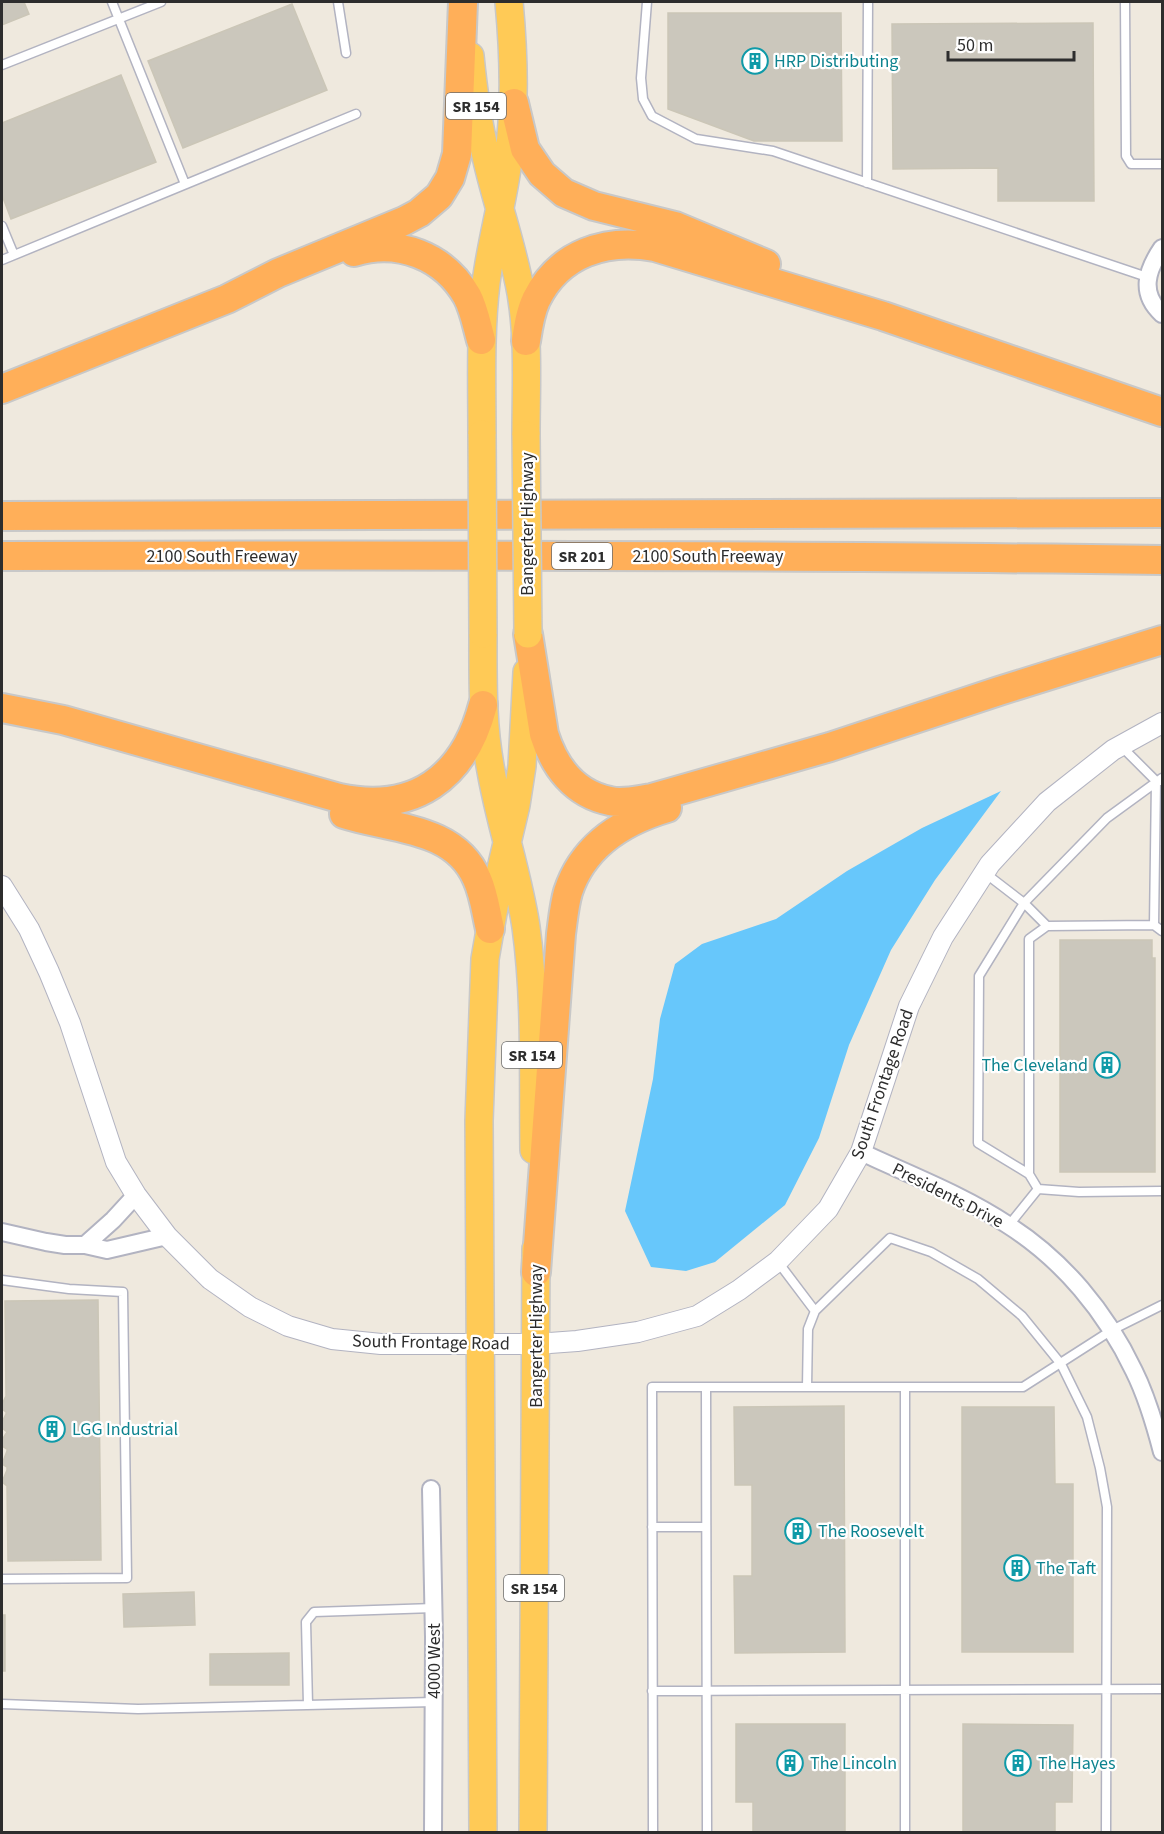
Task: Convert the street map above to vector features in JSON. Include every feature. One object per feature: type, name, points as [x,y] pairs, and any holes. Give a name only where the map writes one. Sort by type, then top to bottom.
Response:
[{"type":"highway","name":"Bangerter Highway","points":[[464,2],[478,118],[516,267],[523,305],[526,341],[528,634],[522,765],[485,959],[480,1081],[483,1833]]},
{"type":"highway","points":[[227,299],[278,273],[404,221],[424,209],[439,196],[450,178],[457,154],[464,2]]},
{"type":"highway","name":"Bangerter Highway","points":[[509,2],[514,64],[514,103],[508,162],[486,283],[482,340],[483,705],[491,771],[526,926],[531,989],[536,1272],[533,1833]]},
{"type":"highway","points":[[514,103],[525,149],[542,174],[564,193],[594,206],[696,233],[884,316]]},
{"type":"highway","points":[[526,341],[534,307],[543,287],[549,280],[577,256],[613,244],[635,244],[655,247],[884,316],[1162,412]]},
{"type":"highway","points":[[2,389],[227,299],[282,281],[362,250],[377,247],[412,250],[446,270],[456,280],[470,303],[482,340]]},
{"type":"highway","points":[[2,516],[1162,513]]},
{"type":"highway","name":"2100 South Freeway","points":[[2,556],[534,555],[1162,560]]},
{"type":"highway","points":[[528,634],[544,734],[555,763],[581,789],[595,796],[618,802],[652,798],[830,747],[1162,640]]},
{"type":"highway","points":[[2,708],[63,720],[339,798],[358,802],[376,802],[410,797],[444,777],[468,746],[477,727],[483,705]]},
{"type":"highway","points":[[63,720],[350,816],[424,833],[439,839],[460,855],[477,876],[490,929]]},
{"type":"highway","points":[[536,1272],[561,934],[564,907],[573,879],[596,846],[632,820],[795,769],[830,747]]},
{"type":"street","points":[[1162,248],[1154,261],[1148,285],[1156,309],[1162,314]]},
{"type":"street","name":"South Frontage Road","points":[[2,886],[29,929],[49,972],[70,1023],[116,1162],[136,1195],[167,1236],[210,1278],[250,1307],[288,1326],[332,1338],[381,1344],[536,1344],[577,1341],[638,1332],[697,1316],[739,1290],[778,1261],[828,1209],[861,1152],[909,1006],[943,937],[990,864],[1047,802],[1113,750],[1162,723]]},
{"type":"street","name":"Presidents Drive","points":[[861,1152],[979,1207],[1009,1225],[1053,1259],[1088,1296],[1112,1330],[1134,1371],[1151,1412],[1162,1452]]},
{"type":"street","points":[[85,1245],[113,1221],[136,1195]]},
{"type":"street","points":[[2,1232],[57,1244],[85,1245],[107,1250],[167,1236]]},
{"type":"street","name":"4000 West","points":[[431,1489],[434,1608],[433,1833]]},
{"type":"lane","points":[[111,2],[185,184]]},
{"type":"lane","points":[[2,65],[161,2]]},
{"type":"lane","points":[[338,2],[346,53]]},
{"type":"lane","points":[[647,2],[641,78],[643,99],[652,116],[696,139],[773,151],[1148,285]]},
{"type":"lane","points":[[867,183],[868,2]]},
{"type":"lane","points":[[1125,2],[1126,156],[1131,164],[1162,164]]},
{"type":"lane","points":[[2,260],[356,114]]},
{"type":"lane","points":[[2,226],[14,255]]},
{"type":"lane","points":[[1122,746],[1160,780]]},
{"type":"lane","points":[[1038,1189],[1029,1174],[978,1143],[980,976],[1024,903],[1107,818],[1160,780]]},
{"type":"lane","points":[[1154,925],[1160,780]]},
{"type":"lane","points":[[985,873],[1024,903],[1047,926]]},
{"type":"lane","points":[[1029,1174],[1029,939],[1047,926],[1154,925],[1162,932]]},
{"type":"lane","points":[[1009,1225],[1038,1189]]},
{"type":"lane","points":[[1038,1189],[1079,1192],[1162,1191]]},
{"type":"lane","points":[[807,1387],[808,1329],[815,1311],[890,1238],[931,1252],[978,1279],[1022,1316],[1061,1364],[1087,1417],[1107,1507],[1106,1833]]},
{"type":"lane","points":[[778,1261],[815,1311]]},
{"type":"lane","points":[[2,1280],[69,1289],[123,1292],[127,1578],[2,1579]]},
{"type":"lane","points":[[653,1833],[652,1387],[1023,1387],[1112,1330],[1162,1305]]},
{"type":"lane","points":[[706,1387],[706,1833]]},
{"type":"lane","points":[[905,1387],[905,1833]]},
{"type":"lane","points":[[652,1527],[706,1527]]},
{"type":"lane","points":[[308,1705],[306,1622],[314,1612],[434,1608]]},
{"type":"lane","points":[[652,1691],[1162,1689]]},
{"type":"lane","points":[[2,1704],[138,1709],[434,1702]]},
{"type":"water","points":[[1001,791],[935,880],[891,950],[849,1045],[819,1138],[785,1205],[715,1262],[686,1271],[651,1267],[625,1211],[653,1079],[660,1019],[675,964],[702,944],[776,919],[847,871],[922,828]]},
{"type":"building","points":[[2,2],[24,2],[29,14],[2,25]]},
{"type":"building","points":[[292,4],[327,90],[183,148],[148,61]]},
{"type":"building","name":"HRP Distributing","points":[[668,13],[841,13],[842,141],[754,141],[668,109]]},
{"type":"building","points":[[1093,23],[1094,201],[998,201],[998,168],[893,169],[892,24]]},
{"type":"building","points":[[121,75],[156,162],[11,219],[2,195],[2,123]]},
{"type":"building","name":"The Cleveland","points":[[1060,940],[1152,940],[1152,958],[1155,958],[1155,1172],[1060,1172]]},
{"type":"building","name":"LGG Industrial","points":[[98,1300],[101,1560],[8,1561],[7,1486],[2,1482],[7,1470],[7,1467],[2,1464],[7,1451],[2,1446],[2,1440],[7,1432],[2,1428],[6,1414],[2,1409],[6,1396],[5,1301]]},
{"type":"building","name":"The Roosevelt","points":[[844,1406],[845,1652],[735,1653],[734,1576],[752,1576],[752,1485],[735,1485],[734,1407]]},
{"type":"building","name":"The Taft","points":[[962,1407],[1054,1407],[1055,1484],[1073,1484],[1073,1652],[962,1652]]},
{"type":"building","points":[[194,1592],[195,1625],[124,1627],[123,1594]]},
{"type":"building","points":[[2,1615],[5,1615],[5,1671],[2,1671]]},
{"type":"building","points":[[289,1653],[289,1685],[210,1685],[210,1654]]},
{"type":"building","name":"The Lincoln","points":[[736,1724],[845,1724],[845,1832],[753,1832],[753,1802],[736,1802]]},
{"type":"building","name":"The Hayes","points":[[963,1724],[1073,1725],[1072,1802],[1055,1802],[1055,1832],[963,1832]]},
{"type":"place","name":"HRP Distributing","points":[[755,61]]},
{"type":"place","name":"The Cleveland","points":[[1107,1065]]},
{"type":"place","name":"LGG Industrial","points":[[52,1429]]},
{"type":"place","name":"The Roosevelt","points":[[798,1531]]},
{"type":"place","name":"The Taft","points":[[1017,1568]]},
{"type":"place","name":"The Lincoln","points":[[790,1763]]},
{"type":"place","name":"The Hayes","points":[[1018,1763]]}]
